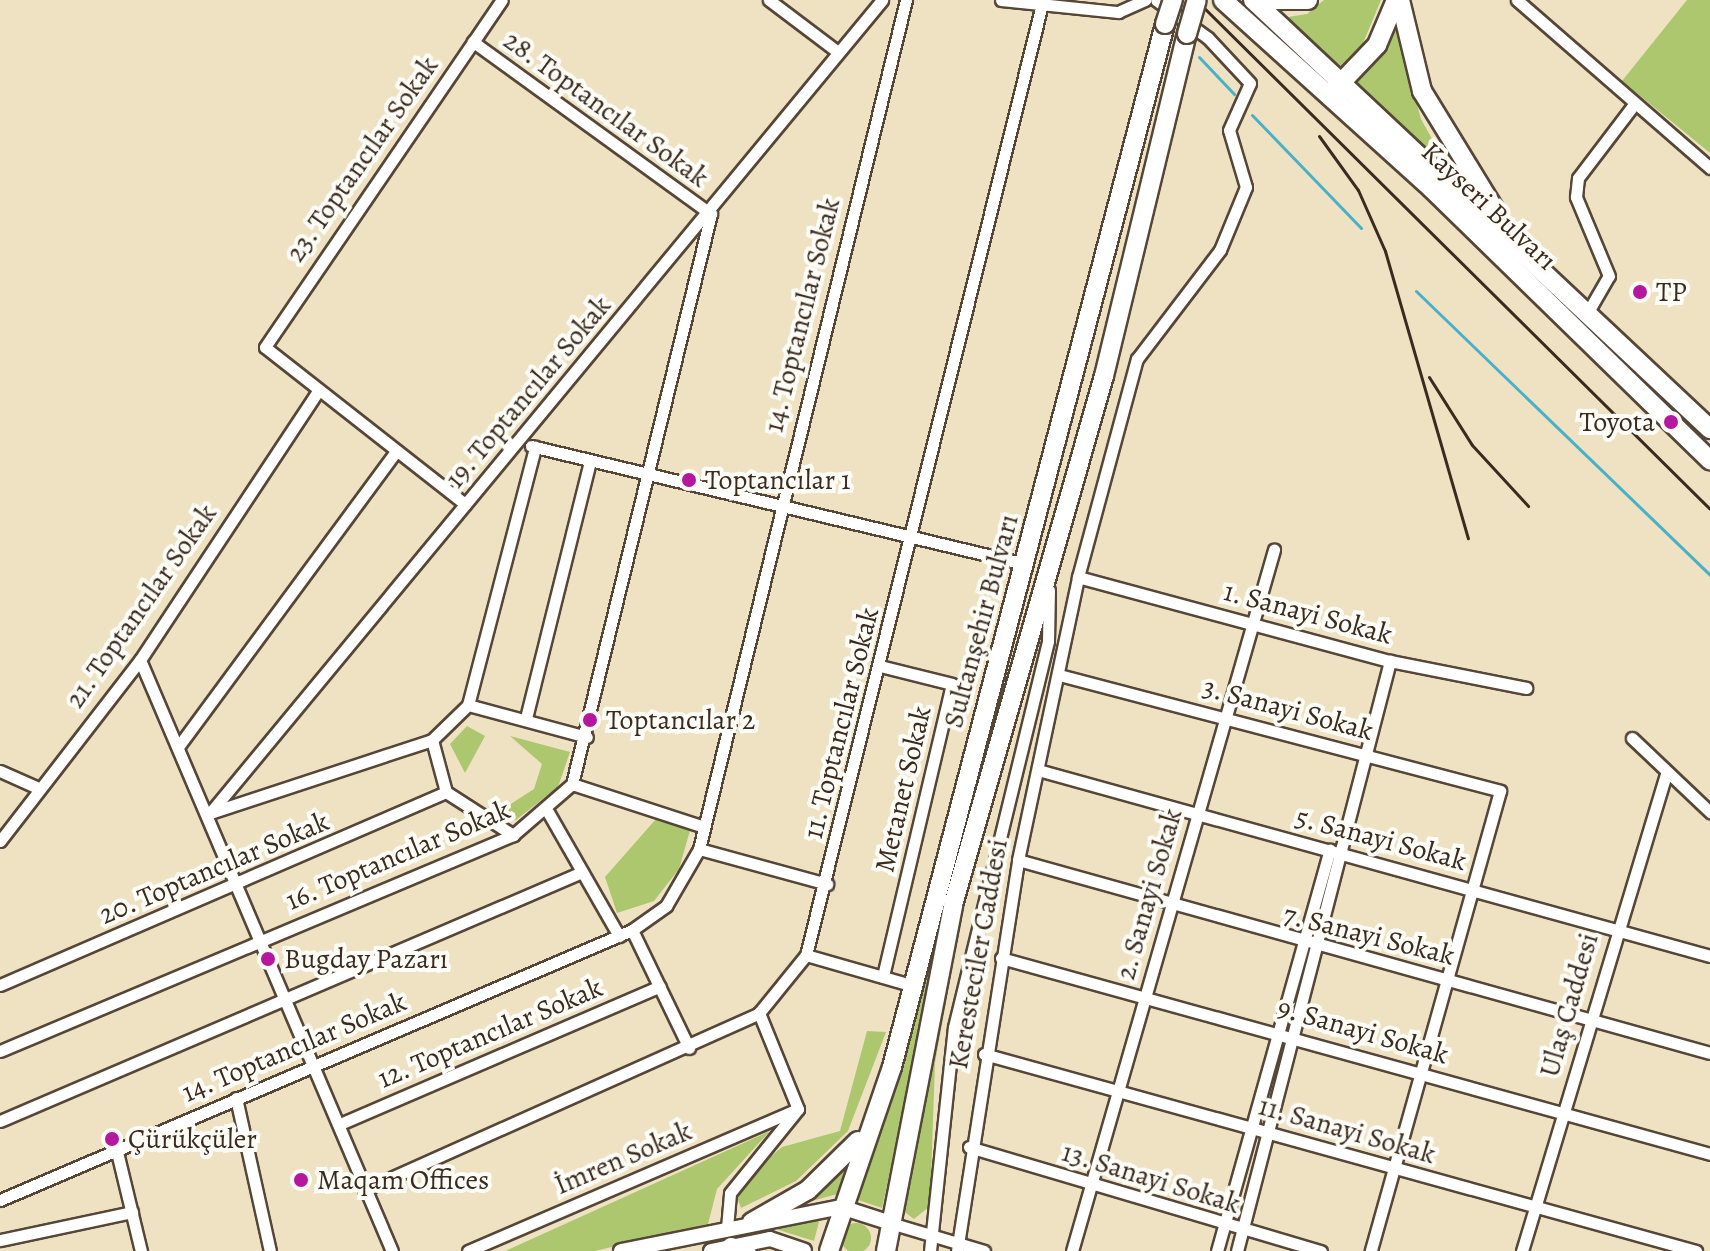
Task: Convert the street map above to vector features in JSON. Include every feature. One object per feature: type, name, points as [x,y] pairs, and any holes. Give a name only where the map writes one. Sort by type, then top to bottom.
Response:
[{"type":"highway","name":"Sultanşehir Bulvarı","points":[[829,1251],[914,986],[1173,0]]},
{"type":"highway","name":"Sultanşehir Bulvarı","points":[[886,1251],[894,1224],[916,1068],[953,905],[1050,561],[1197,0]]},
{"type":"highway","name":"Kayseri Bulvarı","points":[[1223,0],[1326,93],[1710,460]]},
{"type":"highway","name":"Kayseri Bulvarı","points":[[1254,0],[1515,240],[1710,429]]},
{"type":"highway","points":[[1254,0],[1308,0]]},
{"type":"highway","points":[[1326,93],[1343,85],[1377,45],[1398,0]]},
{"type":"highway","points":[[1398,0],[1422,91],[1515,240]]},
{"type":"highway","points":[[752,1222],[848,1157],[876,1111]]},
{"type":"street","name":"23. Toptancılar Sokak","points":[[316,394],[265,347],[502,0]]},
{"type":"street","points":[[769,0],[838,52]]},
{"type":"street","name":"19. Toptancılar Sokak","points":[[210,813],[465,504],[711,214],[882,0]]},
{"type":"street","name":"14. Toptancılar Sokak","points":[[0,1200],[117,1152],[314,1063],[619,936],[666,906],[699,849],[906,0]]},
{"type":"street","points":[[1001,0],[1118,12],[1145,0]]},
{"type":"street","name":"Keresteciler Caddesi","points":[[958,1247],[969,1147],[1018,860],[1063,676],[1078,577],[1137,359],[1220,250],[1246,187],[1229,130],[1250,83],[1208,38],[1156,0]]},
{"type":"street","points":[[1517,0],[1632,107],[1710,168]]},
{"type":"street","name":"11. Toptancılar Sokak","points":[[364,1190],[689,1048],[759,1013],[806,955],[827,884],[1042,4]]},
{"type":"street","name":"28. Toptancılar Sokak","points":[[473,42],[711,214]]},
{"type":"street","points":[[1589,310],[1609,276],[1576,197],[1578,178],[1632,107]]},
{"type":"street","name":"16. Toptancılar Sokak","points":[[0,1051],[513,835],[548,812],[572,784],[587,737],[651,479],[711,214]]},
{"type":"street","points":[[316,394],[465,504]]},
{"type":"street","name":"21. Toptancılar Sokak","points":[[0,841],[36,787],[140,660],[316,394]]},
{"type":"street","points":[[519,443],[780,511],[1025,564]]},
{"type":"street","points":[[210,813],[432,740],[468,705],[535,447]]},
{"type":"street","points":[[178,747],[394,454]]},
{"type":"street","points":[[526,718],[590,462]]},
{"type":"street","name":"2. Sanayi Sokak","points":[[1072,1251],[1274,550]]},
{"type":"street","points":[[930,1251],[935,1237],[954,1027],[1048,641],[1050,561]]},
{"type":"street","name":"1. Sanayi Sokak","points":[[1078,577],[1390,661],[1526,688]]},
{"type":"street","points":[[140,660],[210,813],[260,940],[392,1251]]},
{"type":"street","points":[[1217,1251],[1301,943],[1366,754],[1390,661]]},
{"type":"street","name":"Metanet Sokak","points":[[880,666],[952,684],[883,977]]},
{"type":"street","name":"3. Sanayi Sokak","points":[[1063,676],[1226,716],[1500,791],[1470,889]]},
{"type":"street","points":[[468,705],[526,718],[587,737]]},
{"type":"street","points":[[1632,738],[1710,812]]},
{"type":"street","points":[[432,740],[446,792],[513,835]]},
{"type":"street","name":"5. Sanayi Sokak","points":[[1038,770],[1710,956]]},
{"type":"street","points":[[0,771],[36,787]]},
{"type":"street","name":"Ulaş Caddesi","points":[[1522,1251],[1616,929],[1666,773]]},
{"type":"street","points":[[572,784],[704,827]]},
{"type":"street","name":"20. Toptancılar Sokak","points":[[0,985],[239,885],[446,792]]},
{"type":"street","points":[[548,812],[619,936]]},
{"type":"street","points":[[699,849],[827,884]]},
{"type":"street","points":[[1237,1251],[1318,946],[1335,851]]},
{"type":"street","name":"7. Sanayi Sokak","points":[[1018,860],[1301,943],[1446,978],[1710,1053]]},
{"type":"street","points":[[0,1121],[582,872]]},
{"type":"street","points":[[1371,1251],[1470,889]]},
{"type":"street","points":[[632,930],[689,1048]]},
{"type":"street","points":[[806,955],[914,986]]},
{"type":"street","name":"9. Sanayi Sokak","points":[[1001,958],[1294,1035],[1710,1154]]},
{"type":"street","name":"12. Toptancılar Sokak","points":[[340,1124],[660,986]]},
{"type":"street","points":[[727,1228],[730,1193],[798,1109],[759,1013]]},
{"type":"street","name":"11. Sanayi Sokak","points":[[984,1054],[1696,1251]]},
{"type":"street","points":[[236,1098],[270,1251]]},
{"type":"street","name":"İmren Sokak","points":[[468,1251],[798,1109]]},
{"type":"street","name":"13. Sanayi Sokak","points":[[969,1147],[1090,1186],[1321,1251]]},
{"type":"street","points":[[117,1152],[141,1251]]},
{"type":"street","points":[[621,1251],[752,1222],[841,1207],[958,1247],[984,1251]]},
{"type":"street","points":[[0,1240],[132,1212]]},
{"type":"street","points":[[711,1251],[738,1249],[770,1239],[804,1251]]},
{"type":"green space","points":[[1324,0],[1381,0],[1361,48],[1341,68],[1281,18],[1307,14]]},
{"type":"green space","points":[[1687,0],[1710,0],[1710,153],[1622,81]]},
{"type":"green space","points":[[1395,27],[1421,119],[1451,173],[1353,84]]},
{"type":"green space","points":[[467,726],[485,736],[465,773],[450,744]]},
{"type":"green space","points":[[510,736],[570,752],[558,787],[516,820],[500,811],[534,789],[542,764]]},
{"type":"green space","points":[[656,819],[691,827],[679,869],[654,901],[617,913],[605,877]]},
{"type":"green space","points":[[947,873],[954,873],[882,1208],[849,1197]]},
{"type":"green space","points":[[948,950],[955,952],[935,1063],[930,1206],[914,1219],[898,1207]]},
{"type":"green space","points":[[867,1031],[886,1032],[848,1131],[796,1181],[741,1208],[736,1194],[750,1174],[782,1147],[840,1131]]},
{"type":"green space","points":[[770,1131],[717,1189],[708,1224],[595,1251],[505,1251]]},
{"type":"green space","points":[[852,1165],[841,1193],[797,1205]]},
{"type":"green space","points":[[821,1214],[814,1241],[776,1229],[750,1231]]},
{"type":"green space","points":[[856,1223],[867,1227],[871,1238],[867,1249],[856,1253],[845,1249],[841,1238],[845,1227]]},
{"type":"waterway","points":[[1199,57],[1234,94]]},
{"type":"waterway","points":[[1252,115],[1361,228]]},
{"type":"waterway","points":[[1416,291],[1710,575]]},
{"type":"railway","points":[[1196,0],[1710,509]]},
{"type":"railway","points":[[1319,136],[1358,190],[1385,251],[1468,538]]},
{"type":"railway","points":[[1429,377],[1472,445],[1528,506]]},
{"type":"place","name":"TP","points":[[1640,292]]},
{"type":"place","name":"Toyota","points":[[1671,422]]},
{"type":"place","name":"Toptancılar 1","points":[[689,480]]},
{"type":"place","name":"Toptancılar 2","points":[[590,720]]},
{"type":"place","name":"Bugday Pazarı","points":[[268,959]]},
{"type":"place","name":"Çürükçüler","points":[[112,1139]]},
{"type":"place","name":"Maqam Offices","points":[[301,1180]]}]
